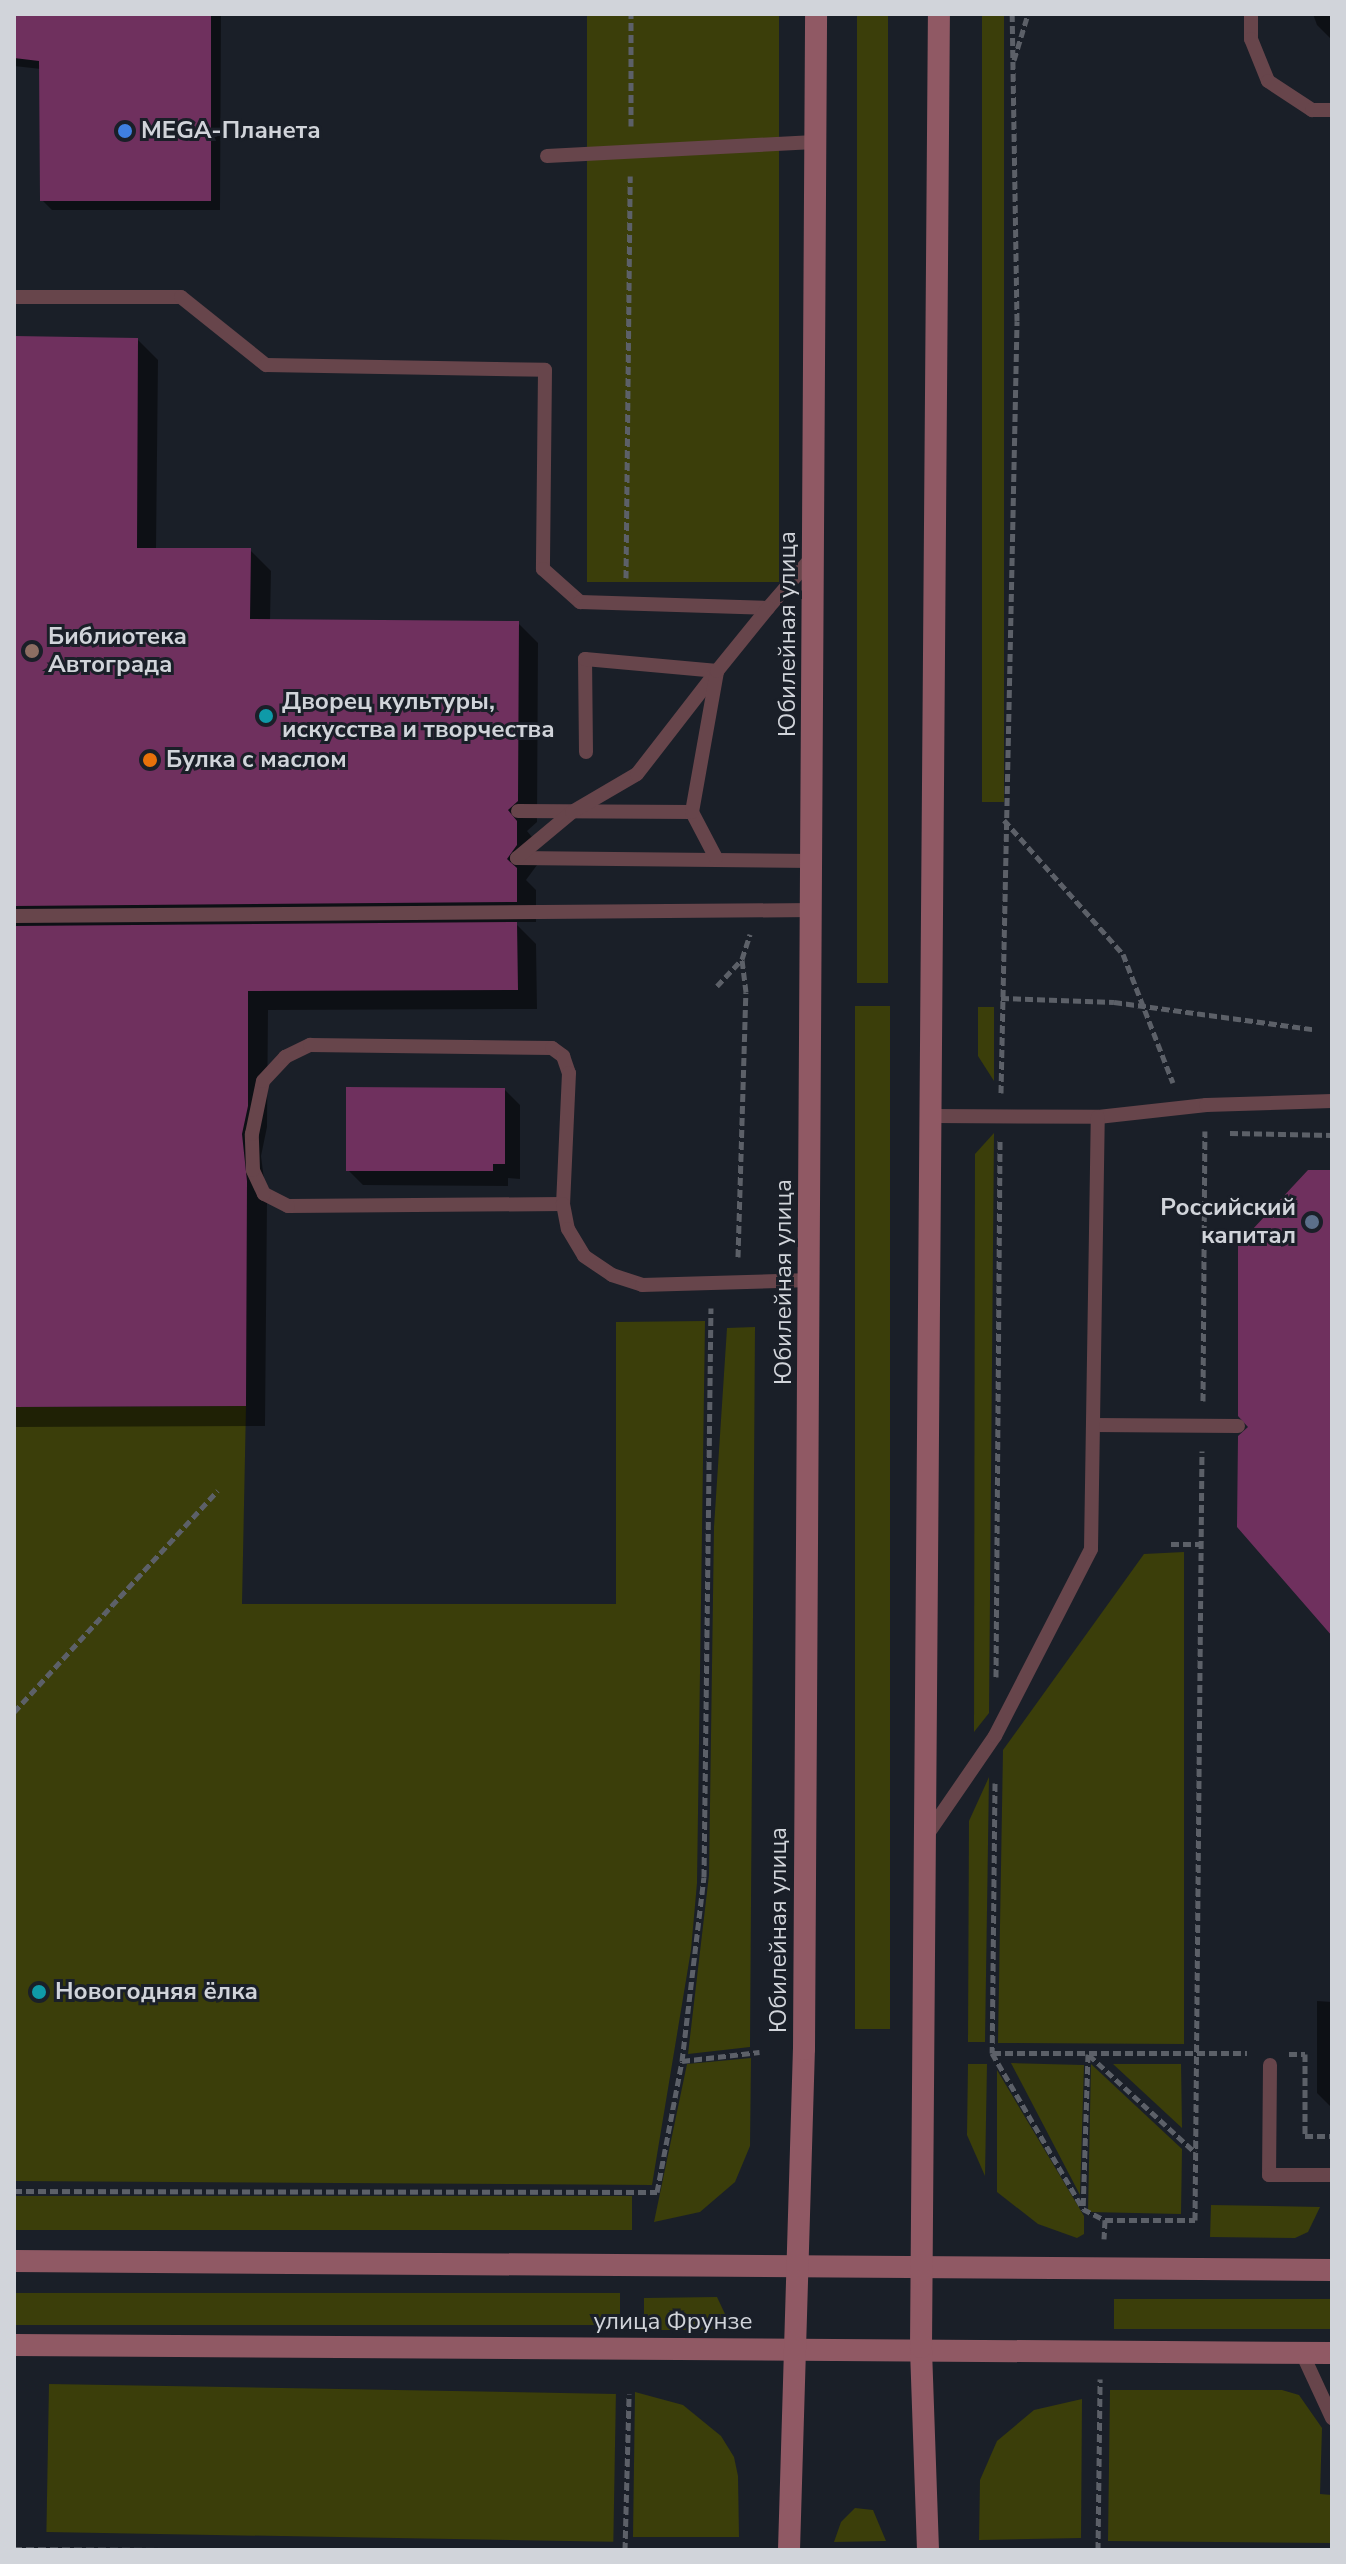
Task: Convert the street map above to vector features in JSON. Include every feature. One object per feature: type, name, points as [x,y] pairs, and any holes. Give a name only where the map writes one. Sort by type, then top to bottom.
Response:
[{"type":"main road","name":"Юбилейная улица","points":[[789,2550],[798,2266],[814,910],[816,14]]},
{"type":"main road","points":[[928,2550],[921,2347],[929,1832],[939,14]]},
{"type":"main road","points":[[14,2261],[1332,2270]]},
{"type":"main road","name":"улица Фрунзе","points":[[14,2345],[921,2347],[1332,2353]]},
{"type":"lane","points":[[1251,14],[1251,39],[1268,81],[1312,110],[1332,110]]},
{"type":"lane","points":[[547,156],[815,142]]},
{"type":"lane","points":[[14,297],[181,297],[266,365],[545,370],[543,569],[580,602],[768,608]]},
{"type":"lane","points":[[813,861],[517,858],[572,812],[637,774],[768,608],[815,555]]},
{"type":"lane","points":[[586,752],[585,659],[717,671]]},
{"type":"lane","points":[[716,858],[692,812],[717,671]]},
{"type":"lane","points":[[518,811],[692,812]]},
{"type":"lane","points":[[14,916],[757,913],[814,910]]},
{"type":"lane","points":[[563,1204],[288,1206],[264,1194],[253,1170],[253,1119],[263,1081],[285,1057],[310,1045],[552,1048],[563,1056],[569,1073],[563,1204],[568,1229],[584,1256],[612,1275],[642,1285],[810,1280]]},
{"type":"lane","points":[[933,1116],[1098,1117],[1206,1105],[1332,1101]]},
{"type":"lane","points":[[929,1832],[995,1736],[1091,1549],[1098,1117]]},
{"type":"lane","points":[[1094,1425],[1238,1426]]},
{"type":"lane","points":[[1270,2065],[1269,2175],[1332,2175]]},
{"type":"lane","points":[[1302,2353],[1332,2418]]},
{"type":"path","points":[[626,603],[631,14]]},
{"type":"path","points":[[1003,818],[1123,954],[1170,1080],[1206,1105],[1195,2220],[1105,2220],[1083,2209],[992,2053],[1003,818],[1017,321],[1012,14]]},
{"type":"path","points":[[1011,69],[1028,14]]},
{"type":"path","points":[[717,986],[742,959],[757,913]]},
{"type":"path","points":[[14,2191],[657,2192],[682,2061],[704,1877],[711,1284],[740,1255],[746,992],[742,959]]},
{"type":"path","points":[[1001,998],[1143,1006],[1312,1029]]},
{"type":"path","points":[[1205,1133],[1332,1135]]},
{"type":"path","points":[[14,1712],[218,1490]]},
{"type":"path","points":[[1171,1544],[1201,1544]]},
{"type":"path","points":[[682,2061],[759,2052]]},
{"type":"path","points":[[992,2053],[1196,2053]]},
{"type":"path","points":[[1088,2054],[1195,2152]]},
{"type":"path","points":[[1083,2209],[1088,2054]]},
{"type":"path","points":[[1103,2269],[1105,2220]]},
{"type":"path","points":[[1098,2550],[1100,2389]]},
{"type":"path","points":[[625,2550],[629,2394]]},
{"type":"path","points":[[14,2549],[165,2550]]},
{"type":"shaded area","points":[[587,14],[779,14],[779,582],[587,582]]},
{"type":"shaded area","points":[[857,14],[888,14],[888,983],[857,983]]},
{"type":"shaded area","points":[[982,14],[1004,14],[1004,802],[982,802]]},
{"type":"shaded area","points":[[855,1006],[890,1006],[890,2029],[855,2029]]},
{"type":"shaded area","points":[[978,1007],[994,1007],[994,1081],[978,1056]]},
{"type":"shaded area","points":[[994,1133],[989,1713],[974,1732],[975,1154]]},
{"type":"shaded area","points":[[705,1321],[697,1883],[691,1950],[652,2185],[14,2181],[14,1407],[246,1406],[242,1604],[616,1604],[616,1322]]},
{"type":"shaded area","points":[[755,1327],[750,2047],[688,2054],[709,1875],[714,1527],[727,1328]]},
{"type":"shaded area","points":[[1184,1552],[1184,2044],[998,2043],[1003,1750],[1144,1554]]},
{"type":"shaded area","points":[[989,1777],[985,2042],[968,2042],[969,1821]]},
{"type":"shaded area","points":[[751,2058],[750,2146],[735,2182],[700,2212],[654,2222],[687,2064]]},
{"type":"shaded area","points":[[1011,2063],[1084,2065],[1080,2195]]},
{"type":"shaded area","points":[[968,2064],[987,2064],[985,2176],[967,2135]]},
{"type":"shaded area","points":[[1091,2064],[1182,2149],[1181,2214],[1088,2212]]},
{"type":"shaded area","points":[[1113,2064],[1181,2064],[1182,2128]]},
{"type":"shaded area","points":[[997,2070],[1084,2216],[1084,2234],[1077,2238],[1038,2224],[997,2192]]},
{"type":"shaded area","points":[[14,2196],[632,2196],[632,2230],[14,2230]]},
{"type":"shaded area","points":[[1211,2205],[1320,2207],[1308,2232],[1295,2238],[1210,2237]]},
{"type":"shaded area","points":[[14,2293],[620,2293],[620,2325],[14,2325]]},
{"type":"shaded area","points":[[717,2297],[725,2314],[714,2330],[644,2330],[644,2298]]},
{"type":"shaded area","points":[[1114,2299],[1332,2299],[1332,2329],[1114,2329]]},
{"type":"shaded area","points":[[49,2384],[616,2394],[613,2542],[46,2532]]},
{"type":"shaded area","points":[[1110,2390],[1282,2390],[1299,2395],[1322,2428],[1320,2494],[1332,2495],[1332,2543],[1108,2541]]},
{"type":"shaded area","points":[[635,2392],[683,2405],[721,2436],[734,2457],[738,2476],[739,2537],[633,2537]]},
{"type":"shaded area","points":[[1082,2399],[1081,2538],[979,2540],[980,2480],[997,2441],[1034,2410]]},
{"type":"shaded area","points":[[855,2508],[873,2510],[886,2541],[834,2542],[841,2522]]},
{"type":"building","name":"MEGA-Планета","points":[[14,14],[211,14],[211,201],[40,201],[39,61],[14,58]]},
{"type":"building","name":"Дворец культуры, искусства и творчества","points":[[14,336],[138,338],[137,548],[251,548],[250,619],[519,621],[518,801],[508,810],[517,821],[517,845],[507,859],[517,868],[517,902],[14,906]]},
{"type":"building","points":[[517,922],[518,990],[248,991],[248,1106],[242,1134],[247,1181],[246,1406],[14,1407],[14,926]]},
{"type":"building","points":[[346,1087],[505,1088],[505,1164],[493,1164],[493,1171],[346,1171]]},
{"type":"building","points":[[1308,1170],[1332,1170],[1332,1636],[1237,1527],[1238,1436],[1248,1427],[1238,1416],[1238,1245]]},
{"type":"place","name":"MEGA-Планета","points":[[125,131]]},
{"type":"place","name":"Библиотека Автограда","points":[[32,651]]},
{"type":"place","name":"Дворец культуры, искусства и творчества","points":[[266,716]]},
{"type":"place","name":"Булка с маслом","points":[[150,760]]},
{"type":"place","name":"Российский капитал","points":[[1312,1222]]},
{"type":"place","name":"Новогодняя ёлка","points":[[39,1992]]}]
